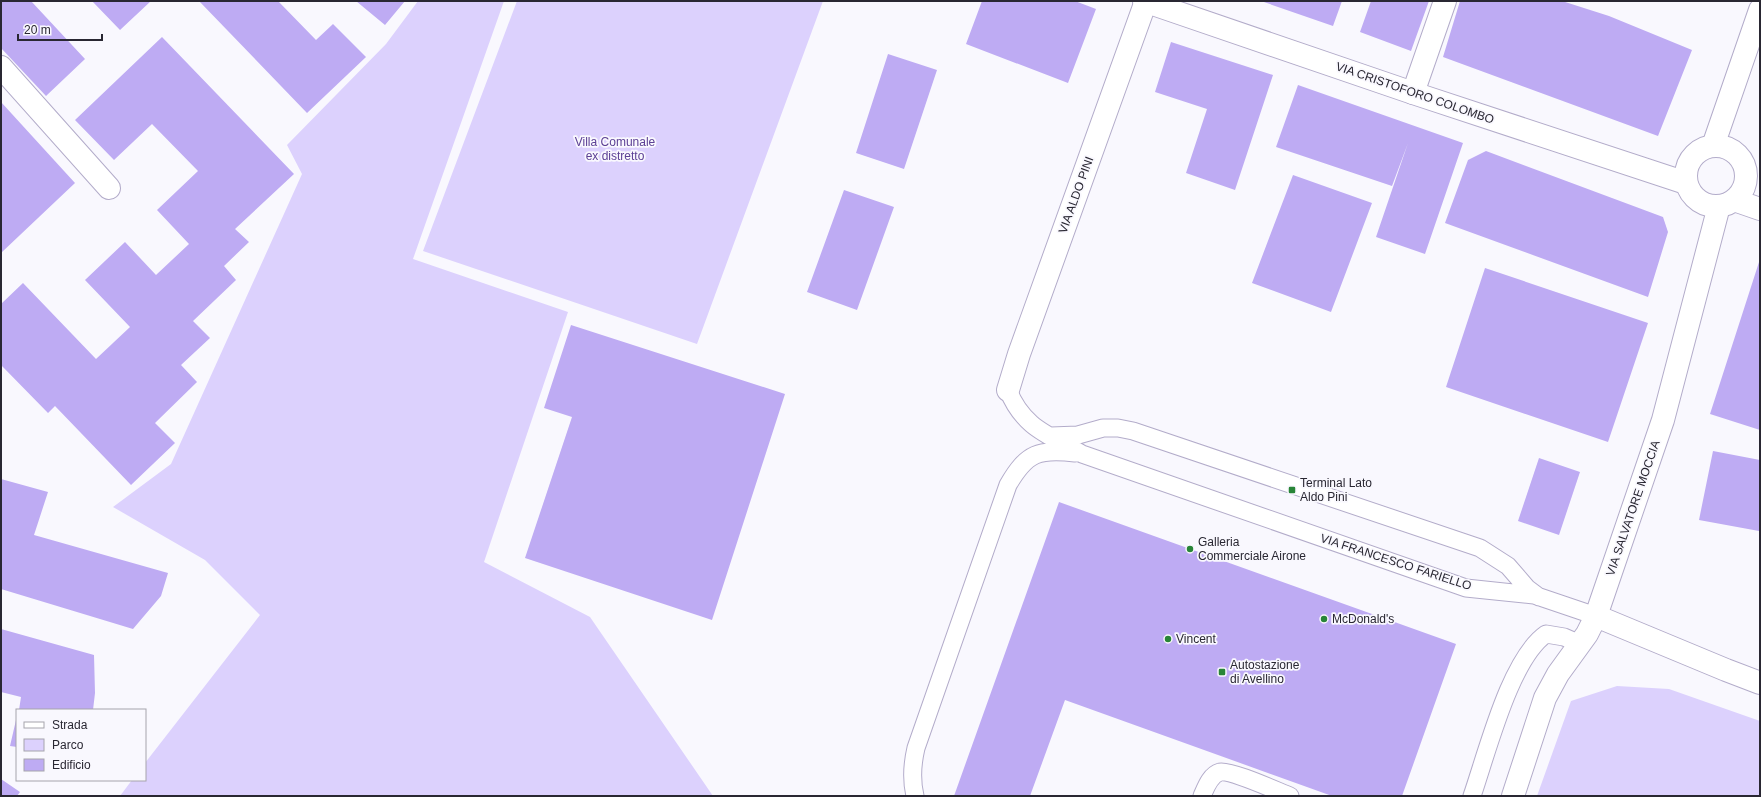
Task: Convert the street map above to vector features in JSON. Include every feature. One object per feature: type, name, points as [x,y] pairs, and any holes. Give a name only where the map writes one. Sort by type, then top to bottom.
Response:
[{"type":"street","name":"VIA CRISTOFORO COLOMBO","points":[[1145,1],[1413,93],[1686,183]]},
{"type":"street","name":"VIA ALDO PINI","points":[[1008,390],[1019,354],[1145,1]]},
{"type":"street","points":[[1413,93],[1445,1]]},
{"type":"street","points":[[1713,146],[1760,10]]},
{"type":"street","points":[[1,67],[109,188]]},
{"type":"street","points":[[1726,203],[1741,193],[1745,183],[1746,172],[1742,160],[1733,151],[1723,146],[1705,147],[1696,153],[1686,168],[1686,183],[1691,193],[1699,201],[1708,205],[1726,203],[1760,209]]},
{"type":"street","name":"VIA SALVATORE MOCCIA","points":[[1513,796],[1545,698],[1558,674],[1587,634],[1596,616],[1663,420],[1726,203]]},
{"type":"street","name":"VIA FRANCESCO FARIELLO","points":[[1596,616],[1760,683]]},
{"type":"lane","name":"VIA FRANCESCO FARIELLO","points":[[1008,390],[1015,406],[1024,419],[1082,454],[1466,588],[1539,597],[1596,616]]},
{"type":"lane","points":[[1050,436],[1078,435],[1103,428],[1118,428],[1133,431],[1480,548],[1508,566],[1527,588],[1539,597]]},
{"type":"lane","points":[[915,796],[912,784],[911,766],[916,748],[1008,485],[1020,465],[1029,458],[1053,451],[1082,454]]},
{"type":"lane","points":[[1472,796],[1503,705],[1518,669],[1529,650],[1546,634],[1564,637],[1580,644]]},
{"type":"lane","points":[[1202,796],[1212,777],[1220,772],[1234,775],[1290,796]]},
{"type":"green space","points":[[418,1],[504,1],[413,259],[568,312],[484,562],[590,617],[713,796],[120,796],[131,781],[146,781],[146,762],[260,615],[205,560],[113,507],[171,464],[302,174],[287,145],[386,44]]},
{"type":"green space","name":"Villa Comunale ex distretto","points":[[517,1],[823,1],[697,344],[423,251]]},
{"type":"green space","points":[[1617,686],[1669,689],[1760,721],[1760,796],[1537,796],[1571,701]]},
{"type":"building","points":[[1,1],[31,1],[85,59],[46,96],[1,48]]},
{"type":"building","points":[[92,1],[151,1],[120,30]]},
{"type":"building","points":[[199,1],[278,1],[316,40],[333,24],[366,57],[307,113]]},
{"type":"building","points":[[356,1],[405,1],[385,25]]},
{"type":"building","points":[[982,1],[1075,1],[1096,9],[1068,83],[966,44]]},
{"type":"building","points":[[1261,1],[1342,1],[1333,26]]},
{"type":"building","points":[[1371,1],[1429,1],[1411,51],[1360,32]]},
{"type":"building","points":[[1460,1],[1562,1],[1609,16],[1692,50],[1658,136],[1443,57]]},
{"type":"building","points":[[162,37],[294,174],[235,229],[249,242],[224,266],[236,280],[193,321],[210,338],[181,365],[197,382],[155,423],[175,443],[131,485],[55,406],[48,413],[1,365],[1,304],[23,283],[96,359],[130,327],[85,280],[125,242],[156,275],[189,244],[157,210],[198,171],[152,124],[114,160],[75,120]]},
{"type":"building","points":[[1171,42],[1273,75],[1235,190],[1186,173],[1207,109],[1155,92]]},
{"type":"building","points":[[888,54],[937,70],[904,169],[856,153]]},
{"type":"building","points":[[1298,85],[1463,143],[1425,254],[1376,237],[1408,143],[1392,186],[1276,147]]},
{"type":"building","points":[[1,102],[75,183],[1,253]]},
{"type":"building","points":[[1486,151],[1663,217],[1668,232],[1648,297],[1445,223],[1468,160]]},
{"type":"building","points":[[1293,175],[1372,203],[1331,312],[1252,283]]},
{"type":"building","points":[[844,190],[894,207],[857,310],[807,292]]},
{"type":"building","points":[[1760,259],[1760,430],[1710,414]]},
{"type":"building","points":[[1485,268],[1648,323],[1608,442],[1446,387]]},
{"type":"building","points":[[571,325],[785,394],[712,620],[525,558],[572,417],[544,408]]},
{"type":"building","points":[[1713,451],[1760,460],[1759,531],[1699,520]]},
{"type":"building","points":[[1539,458],[1580,472],[1559,535],[1518,521]]},
{"type":"building","points":[[1,479],[48,492],[34,535],[168,573],[161,596],[133,629],[1,589]]},
{"type":"building","name":"Autostazione di Avellino","points":[[1059,502],[1456,644],[1402,796],[1332,796],[1065,700],[1030,796],[954,796]]},
{"type":"building","points":[[1,629],[94,655],[95,693],[93,709],[19,709],[21,697],[1,692]]},
{"type":"building","points":[[16,720],[16,747],[10,746]]},
{"type":"building","points":[[1,779],[20,792],[17,796],[1,796]]},
{"type":"place","name":"Terminal Lato Aldo Pini","points":[[1292,490]]},
{"type":"place","name":"Galleria Commerciale Airone","points":[[1190,549]]},
{"type":"place","name":"McDonald's","points":[[1324,619]]},
{"type":"place","name":"Vincent","points":[[1168,639]]},
{"type":"place","name":"Autostazione di Avellino","points":[[1222,672]]}]
